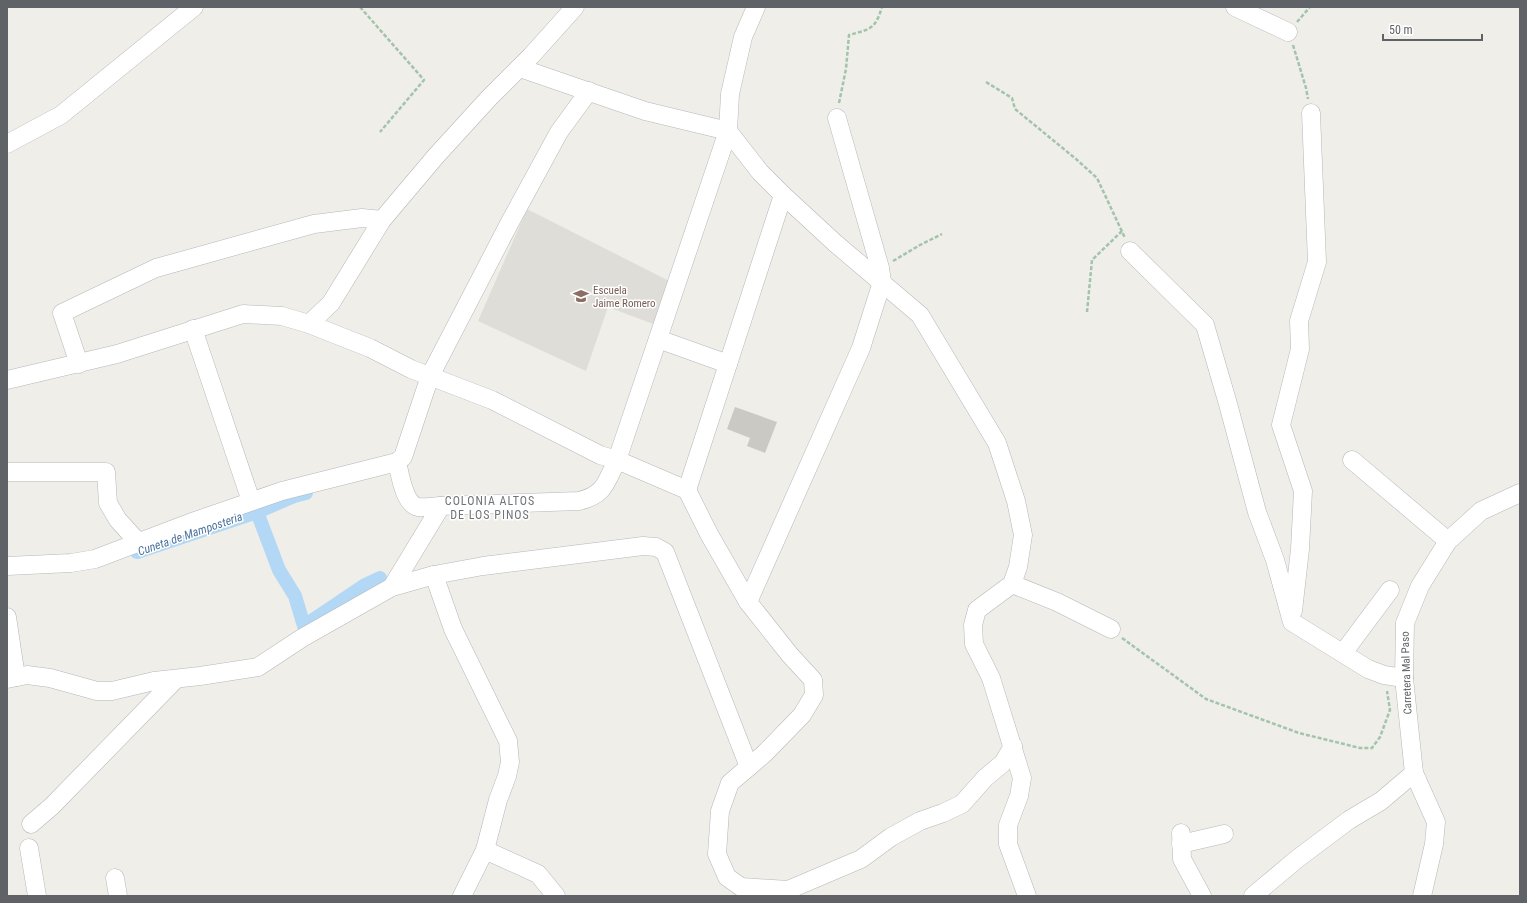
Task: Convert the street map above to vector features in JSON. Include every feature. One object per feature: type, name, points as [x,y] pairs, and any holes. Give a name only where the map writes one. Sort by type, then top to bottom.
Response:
[{"type":"street","points":[[7,144],[61,115],[194,7]]},
{"type":"street","points":[[309,324],[331,303],[382,220],[436,156],[489,98],[520,68],[575,7]]},
{"type":"street","points":[[397,462],[410,503],[417,507],[579,501],[598,494],[605,486],[617,460],[728,131],[732,87],[743,37],[756,7]]},
{"type":"street","points":[[1236,7],[1288,32]]},
{"type":"street","points":[[520,68],[646,111],[728,131],[760,172],[783,195],[835,243],[881,275],[920,315],[997,443],[1016,501],[1022,535],[1018,567],[1012,584],[977,610],[974,625],[974,644],[991,678],[1022,778],[1019,796],[1008,825],[1008,844],[1027,896]]},
{"type":"street","points":[[7,566],[71,563],[95,560],[138,542],[282,491],[397,462],[403,457],[430,376],[510,222],[559,132],[589,92]]},
{"type":"street","points":[[1292,622],[1300,549],[1303,491],[1281,425],[1300,349],[1299,321],[1317,262],[1311,114]]},
{"type":"street","points":[[748,602],[861,348],[881,275],[838,118]]},
{"type":"street","points":[[687,490],[783,195]]},
{"type":"street","points":[[78,364],[62,313],[156,268],[314,224],[362,218],[382,220]]},
{"type":"street","points":[[1130,251],[1205,325],[1258,512],[1275,560],[1292,622],[1368,669],[1384,675],[1404,678]]},
{"type":"street","points":[[7,380],[118,354],[243,314],[282,316],[309,324],[370,348],[430,376],[492,400],[600,455],[617,460],[687,490],[709,534],[748,602],[790,655],[813,680],[814,695],[802,715],[764,754],[730,783],[720,812],[717,854],[727,877],[738,892],[788,890],[861,859],[891,837],[920,821],[943,813],[962,804],[985,778],[1004,763],[1013,746]]},
{"type":"street","points":[[193,329],[251,502]]},
{"type":"street","points":[[658,339],[728,364]]},
{"type":"street","points":[[1352,460],[1448,541]]},
{"type":"street","points":[[7,472],[106,472],[108,502],[118,520],[138,542]]},
{"type":"street","name":"Carretera Mal Paso","points":[[1422,896],[1434,844],[1436,822],[1414,773],[1404,678],[1405,623],[1420,586],[1448,541],[1481,511],[1520,493]]},
{"type":"street","points":[[392,587],[441,506]]},
{"type":"street","points":[[7,617],[11,678],[27,675],[50,678],[97,691],[112,691],[154,681],[258,667],[302,638],[392,587],[434,575],[483,566],[643,546],[656,547],[664,552],[749,767]]},
{"type":"street","points":[[434,575],[453,629],[508,741],[510,762],[484,850],[462,896]]},
{"type":"street","points":[[1012,584],[1056,602],[1111,629]]},
{"type":"street","points":[[1342,653],[1390,590]]},
{"type":"street","points":[[31,824],[52,806],[176,679]]},
{"type":"street","points":[[1253,896],[1297,859],[1349,820],[1381,801],[1414,773]]},
{"type":"street","points":[[1202,896],[1182,859],[1181,838],[1224,834]]},
{"type":"street","points":[[29,848],[37,896]]},
{"type":"street","points":[[484,850],[538,874],[556,896]]},
{"type":"street","points":[[115,878],[118,896]]},
{"type":"path","points":[[360,7],[424,80],[380,132]]},
{"type":"path","points":[[838,118],[846,70],[849,35],[871,29],[879,18],[882,7]]},
{"type":"path","points":[[1310,7],[1288,32],[1306,88],[1311,114]]},
{"type":"path","points":[[986,82],[1012,98],[1015,109],[1097,178],[1130,251]]},
{"type":"path","points":[[1087,312],[1092,260],[1122,231]]},
{"type":"path","points":[[881,275],[920,244],[942,234]]},
{"type":"path","points":[[1111,629],[1134,648],[1206,699],[1299,733],[1360,748],[1372,748],[1380,737],[1390,710],[1384,675]]},
{"type":"shaded area","name":"Escuela Jaime Romero","points":[[527,209],[677,285],[661,327],[608,307],[586,371],[478,321]]},
{"type":"building","points":[[735,407],[777,422],[765,453],[747,446],[750,438],[727,429]]},
{"type":"waterway","name":"Cuneta de Mamposteria","points":[[306,493],[294,496],[257,512],[279,570],[295,596],[304,626],[365,585],[380,578]]},
{"type":"waterway","name":"Cuneta de Mamposteria","points":[[137,552],[257,512],[254,504]]},
{"type":"place","name":"Escuela Jaime Romero","points":[[581,296]]},
{"type":"district","name":"COLONIA ALTOS DE LOS PINOS","points":[[490,508]]}]
